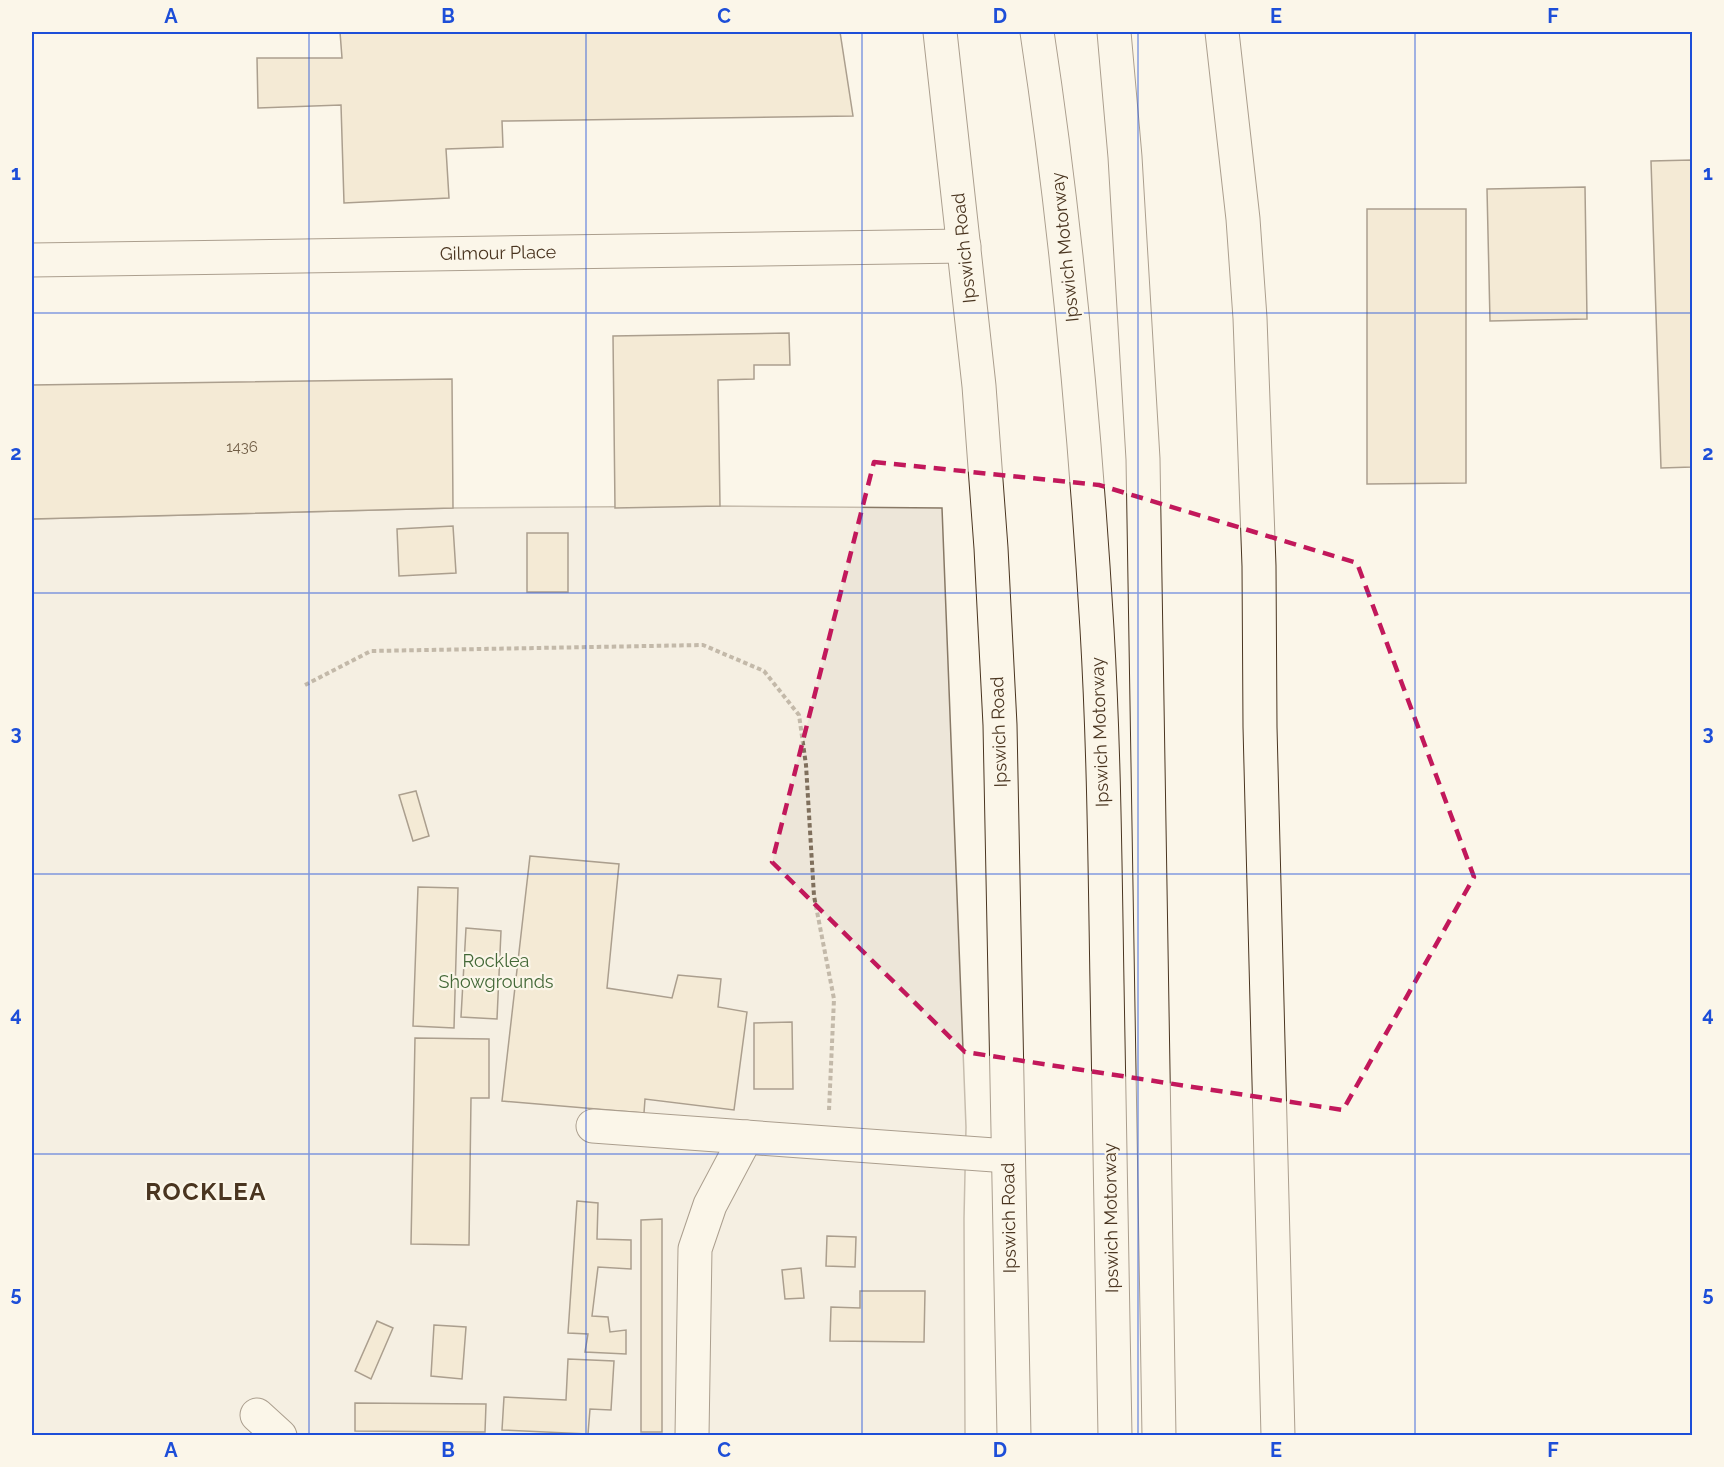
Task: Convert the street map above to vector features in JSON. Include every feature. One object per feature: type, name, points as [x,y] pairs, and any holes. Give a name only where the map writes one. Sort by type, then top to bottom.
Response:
[{"type":"main road","name":"Ipswich Road","points":[[940,32],[981,409],[991,548],[999,701],[1014,1436]]},
{"type":"main road","name":"Ipswich Motorway","points":[[1037,32],[1054,145],[1067,261],[1084,447],[1097,632],[1104,839],[1115,1436]]},
{"type":"main road","points":[[1114,32],[1143,459],[1159,1436]]},
{"type":"main road","points":[[1222,32],[1243,219],[1251,329],[1259,566],[1261,750],[1278,1436]]},
{"type":"main road","name":"Gilmour Place","points":[[32,260],[964,246]]},
{"type":"main road","points":[[593,1126],[1008,1156]]},
{"type":"main road","points":[[692,1436],[695,1249],[710,1205],[746,1137]]},
{"type":"path","points":[[305,685],[371,651],[703,645],[764,671],[799,715],[806,765],[813,896],[834,999],[828,1143]]},
{"type":"highlighted area","points":[[874,462],[1099,485],[1357,563],[1474,877],[1343,1110],[965,1052],[772,862]]},
{"type":"green space","name":"Rocklea Showgrounds","points":[[720,506],[942,508],[966,1127],[965,1435],[32,1435],[32,519],[453,508]]},
{"type":"building","points":[[340,32],[840,32],[853,116],[502,121],[503,147],[446,149],[449,198],[344,203],[341,105],[258,108],[257,58],[342,58]]},
{"type":"building","points":[[1692,160],[1692,467],[1661,468],[1651,161]]},
{"type":"building","points":[[1585,187],[1587,319],[1490,321],[1487,189]]},
{"type":"building","points":[[1367,209],[1466,209],[1466,483],[1367,484]]},
{"type":"building","points":[[789,333],[790,365],[754,365],[754,379],[718,380],[720,506],[615,508],[613,336]]},
{"type":"building","points":[[452,379],[453,508],[32,519],[32,385]]},
{"type":"building","points":[[453,526],[456,573],[399,576],[397,529]]},
{"type":"building","points":[[527,533],[568,533],[568,592],[527,592]]},
{"type":"building","points":[[416,791],[429,836],[413,841],[399,795]]},
{"type":"building","points":[[530,856],[619,864],[607,988],[672,998],[678,975],[721,979],[718,1007],[747,1012],[734,1110],[645,1099],[644,1113],[502,1101]]},
{"type":"building","points":[[418,887],[458,888],[454,1028],[413,1026]]},
{"type":"building","points":[[466,928],[501,931],[497,1019],[461,1017]]},
{"type":"building","points":[[792,1022],[793,1089],[754,1089],[754,1023]]},
{"type":"building","points":[[415,1038],[489,1039],[489,1098],[471,1098],[469,1245],[411,1244]]},
{"type":"building","points":[[577,1201],[598,1203],[597,1239],[631,1240],[631,1269],[598,1267],[592,1316],[608,1317],[610,1332],[626,1330],[626,1354],[585,1352],[588,1334],[568,1333]]},
{"type":"building","points":[[662,1219],[662,1432],[641,1432],[641,1220]]},
{"type":"building","points":[[827,1236],[856,1237],[855,1267],[826,1266]]},
{"type":"building","points":[[801,1268],[804,1298],[785,1299],[782,1270]]},
{"type":"building","points":[[860,1291],[925,1291],[924,1342],[830,1341],[831,1307],[860,1308]]},
{"type":"building","points":[[377,1321],[393,1328],[371,1379],[355,1371]]},
{"type":"building","points":[[434,1325],[466,1327],[462,1379],[431,1376]]},
{"type":"building","points":[[568,1359],[614,1361],[611,1410],[590,1409],[588,1434],[502,1430],[504,1397],[566,1400]]},
{"type":"building","points":[[355,1403],[486,1404],[485,1432],[355,1431]]},
{"type":"district","name":"ROCKLEA","points":[[206,1192]]}]
